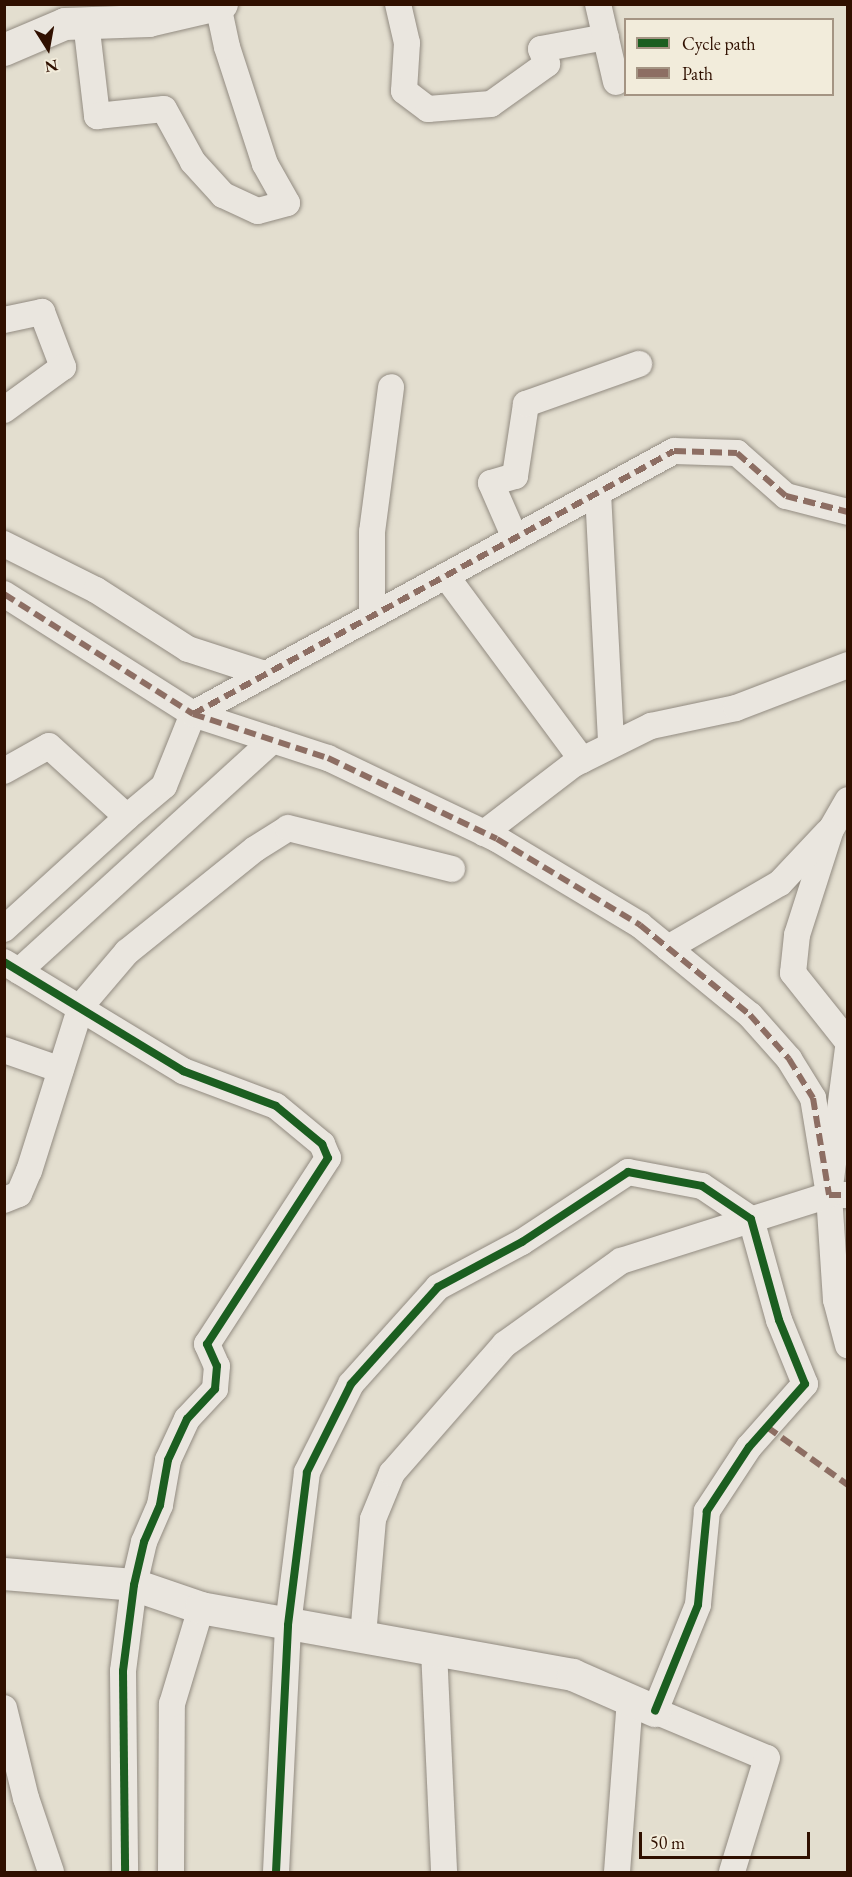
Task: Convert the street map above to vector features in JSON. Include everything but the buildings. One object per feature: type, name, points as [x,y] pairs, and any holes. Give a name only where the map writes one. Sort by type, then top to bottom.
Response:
[{"type":"street","points":[[398,4],[406,43],[404,92],[428,109],[491,104],[547,64],[541,49],[606,37]]},
{"type":"street","points":[[598,4],[616,82]]},
{"type":"street","points":[[4,50],[65,24],[139,13],[220,5],[227,47],[265,164],[287,203],[258,211],[223,195],[193,162],[164,109],[97,116],[86,22]]},
{"type":"street","points":[[4,320],[42,312],[63,367],[4,410]]},
{"type":"street","points":[[515,538],[491,483],[515,476],[526,404],[639,364]]},
{"type":"street","points":[[372,616],[372,532],[391,387]]},
{"type":"street","points":[[4,929],[164,786],[193,714],[674,451],[737,453],[786,496],[848,512]]},
{"type":"street","points":[[598,493],[612,745]]},
{"type":"street","points":[[4,544],[96,590],[188,649],[265,674]]},
{"type":"street","points":[[446,576],[582,760]]},
{"type":"street","points":[[4,594],[193,714],[328,758],[484,833],[640,925],[750,1014],[789,1059],[813,1098],[838,1195]]},
{"type":"street","points":[[484,833],[582,760],[651,726],[736,708],[848,665]]},
{"type":"street","points":[[125,1872],[123,1671],[134,1585],[144,1542],[160,1505],[168,1460],[187,1419],[215,1389],[217,1366],[207,1344],[328,1158],[322,1144],[276,1106],[183,1071],[81,1006],[12,967],[273,740]]},
{"type":"street","points":[[4,771],[49,746],[127,817]]},
{"type":"street","points":[[668,948],[780,884],[831,829],[848,800]]},
{"type":"street","points":[[4,1200],[19,1194],[81,1006],[127,952],[288,828],[452,869]]},
{"type":"street","points":[[831,829],[797,935],[793,973],[848,1042]]},
{"type":"street","points":[[848,1048],[838,1195],[836,1300],[848,1345]]},
{"type":"street","points":[[4,1050],[61,1070]]},
{"type":"street","points":[[276,1872],[288,1625],[307,1472],[351,1384],[438,1287],[522,1242],[628,1172],[702,1186],[751,1219],[779,1320],[806,1384],[748,1447],[707,1511],[698,1605],[643,1706],[617,1872]]},
{"type":"street","points":[[363,1636],[373,1519],[393,1473],[505,1344],[621,1262],[751,1219],[838,1195]]},
{"type":"street","points":[[4,1574],[134,1585],[201,1608],[573,1675],[767,1758],[732,1872]]},
{"type":"street","points":[[171,1872],[172,1704],[201,1608]]},
{"type":"street","points":[[434,1650],[444,1872]]},
{"type":"street","points":[[4,1708],[26,1798],[51,1872]]},
{"type":"marked path","points":[[193,714],[674,451],[737,453],[786,496],[848,512]]},
{"type":"marked path","points":[[4,594],[193,714],[328,758],[497,839],[640,925],[750,1015],[789,1059],[813,1098],[829,1195],[848,1195]]},
{"type":"marked path","points":[[767,1427],[848,1485]]},
{"type":"cycle path","points":[[4,962],[183,1071],[276,1106],[322,1144],[328,1158],[207,1344],[217,1366],[215,1389],[187,1419],[168,1460],[160,1505],[144,1542],[134,1585],[123,1671],[125,1872]]},
{"type":"cycle path","points":[[276,1872],[288,1625],[307,1472],[351,1384],[438,1287],[522,1242],[628,1172],[702,1186],[751,1219],[779,1320],[805,1384],[749,1447],[707,1511],[698,1605],[655,1711]]}]
